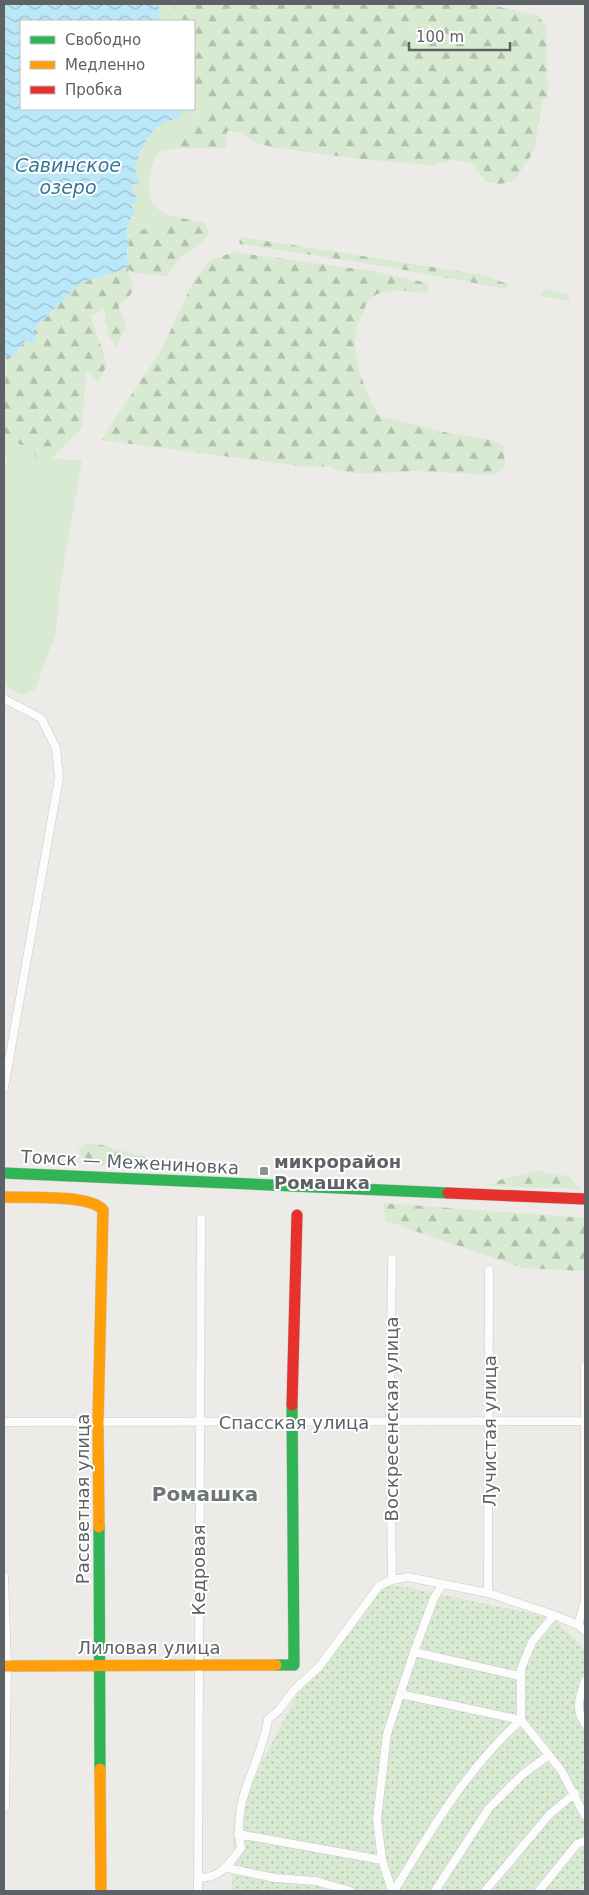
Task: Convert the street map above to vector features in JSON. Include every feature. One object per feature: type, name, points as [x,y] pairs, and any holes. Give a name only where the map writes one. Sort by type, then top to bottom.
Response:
[{"type":"street","points":[[4,699],[41,718],[56,748],[59,778],[4,1088]]},
{"type":"street","name":"Томск — Межениновка","points":[[4,1173],[585,1199]]},
{"type":"street","name":"Рассветная улица","points":[[4,1197],[81,1200],[93,1202],[103,1210],[98,1422],[101,1891]]},
{"type":"street","points":[[292,1422],[297,1215]]},
{"type":"street","name":"Кедровая","points":[[198,1891],[197,1664],[201,1219]]},
{"type":"street","name":"Воскресенская улица","points":[[392,1259],[390,1422],[392,1580]]},
{"type":"street","name":"Лучистая улица","points":[[488,1593],[489,1270]]},
{"type":"street","points":[[578,1625],[585,1601],[585,1366]]},
{"type":"street","name":"Спасская улица","points":[[4,1422],[585,1421]]},
{"type":"street","name":"Лиловая улица","points":[[5,1666],[101,1664],[294,1665],[292,1422]]},
{"type":"street","points":[[4,1576],[5,1807]]},
{"type":"street","points":[[198,1878],[211,1878],[227,1868],[241,1848],[237,1826],[244,1792],[253,1765],[265,1741],[268,1719],[278,1711],[295,1689],[319,1667],[379,1586],[392,1580],[408,1577],[488,1593],[554,1615],[578,1625],[585,1631]]},
{"type":"street","points":[[393,1891],[382,1860],[377,1819],[387,1734],[414,1652],[434,1598],[442,1585]]},
{"type":"street","points":[[554,1615],[532,1642],[521,1669],[521,1720],[549,1755],[575,1793],[585,1816]]},
{"type":"street","points":[[414,1652],[520,1676]]},
{"type":"street","points":[[585,1681],[578,1701],[579,1716],[585,1724]]},
{"type":"street","points":[[400,1694],[521,1720]]},
{"type":"street","points":[[393,1891],[476,1766],[496,1742],[521,1720]]},
{"type":"street","points":[[435,1891],[489,1808],[522,1775],[549,1755]]},
{"type":"street","points":[[486,1891],[550,1815],[575,1793]]},
{"type":"street","points":[[238,1834],[382,1860]]},
{"type":"street","points":[[539,1891],[577,1844],[585,1841]]},
{"type":"street","points":[[227,1868],[275,1878],[316,1881],[350,1891]]},
{"type":"green space","points":[[159,4],[174,4],[175,20],[159,20]]},
{"type":"green space","points":[[174,4],[487,4],[538,16],[546,26],[548,97],[542,101],[535,149],[514,181],[500,184],[486,182],[472,164],[454,160],[430,165],[360,159],[271,147],[252,141],[242,132],[227,131],[226,148],[177,148],[177,141],[182,129],[208,108],[204,98],[195,95],[195,20],[175,20]]},
{"type":"green space","points":[[195,95],[204,98],[208,108],[182,129],[177,141],[177,148],[158,151],[151,171],[148,190],[150,198],[161,211],[172,216],[129,236],[126,231],[129,221],[134,217],[131,205],[138,200],[131,186],[135,167],[146,137],[160,125],[179,118],[182,110],[195,110]]},
{"type":"green space","points":[[172,216],[205,223],[209,232],[204,241],[180,258],[167,276],[134,273],[128,269],[134,289],[129,297],[118,305],[126,326],[116,348],[108,334],[104,309],[91,316],[107,365],[98,383],[86,370],[82,428],[52,458],[39,461],[29,445],[21,445],[4,436],[6,356],[17,351],[20,344],[26,340],[32,344],[34,330],[79,284],[127,268],[129,236]]},
{"type":"green space","points":[[241,237],[483,275],[507,284],[506,289],[383,266],[240,244],[239,240]]},
{"type":"green space","points":[[233,252],[372,271],[428,283],[427,294],[392,291],[380,293],[371,298],[367,303],[357,326],[355,342],[358,364],[369,397],[379,416],[448,433],[493,440],[504,447],[505,467],[492,475],[415,471],[365,474],[339,471],[330,466],[308,467],[101,440],[162,349],[192,284],[208,262]]},
{"type":"green space","points":[[546,289],[569,295],[569,301],[542,296],[541,292]]},
{"type":"green space","points":[[4,436],[21,445],[29,445],[39,461],[52,458],[82,461],[60,586],[56,633],[35,689],[22,695],[4,685],[4,461],[7,459],[4,453]]},
{"type":"green space","points":[[86,1143],[102,1145],[191,1171],[98,1165],[82,1158],[78,1150]]},
{"type":"green space","points":[[537,1171],[568,1176],[581,1189],[487,1186],[503,1179]]},
{"type":"green space","points":[[383,1203],[585,1218],[585,1271],[523,1268],[386,1221]]},
{"type":"green space","points":[[386,1583],[553,1618],[585,1649],[585,1891],[232,1891],[234,1816],[300,1689]]},
{"type":"water","name":"Савинское озеро","points":[[4,4],[159,4],[159,20],[20,20],[20,110],[183,111],[179,118],[169,121],[154,130],[145,142],[135,167],[139,182],[131,186],[138,200],[131,205],[135,214],[129,221],[126,231],[130,242],[127,250],[128,268],[79,284],[34,329],[36,338],[32,344],[26,340],[12,357],[6,356],[4,365]]},
{"type":"traffic: fast","points":[[4,1173],[448,1193]]},
{"type":"traffic: fast","points":[[276,1665],[294,1665],[292,1405]]},
{"type":"traffic: fast","points":[[99,1527],[100,1769]]},
{"type":"traffic: slow","points":[[4,1197],[72,1199],[85,1201],[103,1210],[98,1422],[99,1527]]},
{"type":"traffic: slow","points":[[4,1666],[276,1665]]},
{"type":"traffic: slow","points":[[100,1769],[101,1891]]},
{"type":"traffic: jam","points":[[448,1193],[585,1199]]},
{"type":"traffic: jam","points":[[292,1405],[297,1215]]},
{"type":"place","name":"микрорайон Ромашка","points":[[264,1171]]},
{"type":"district","name":"Ромашка","points":[[205,1494]]}]
